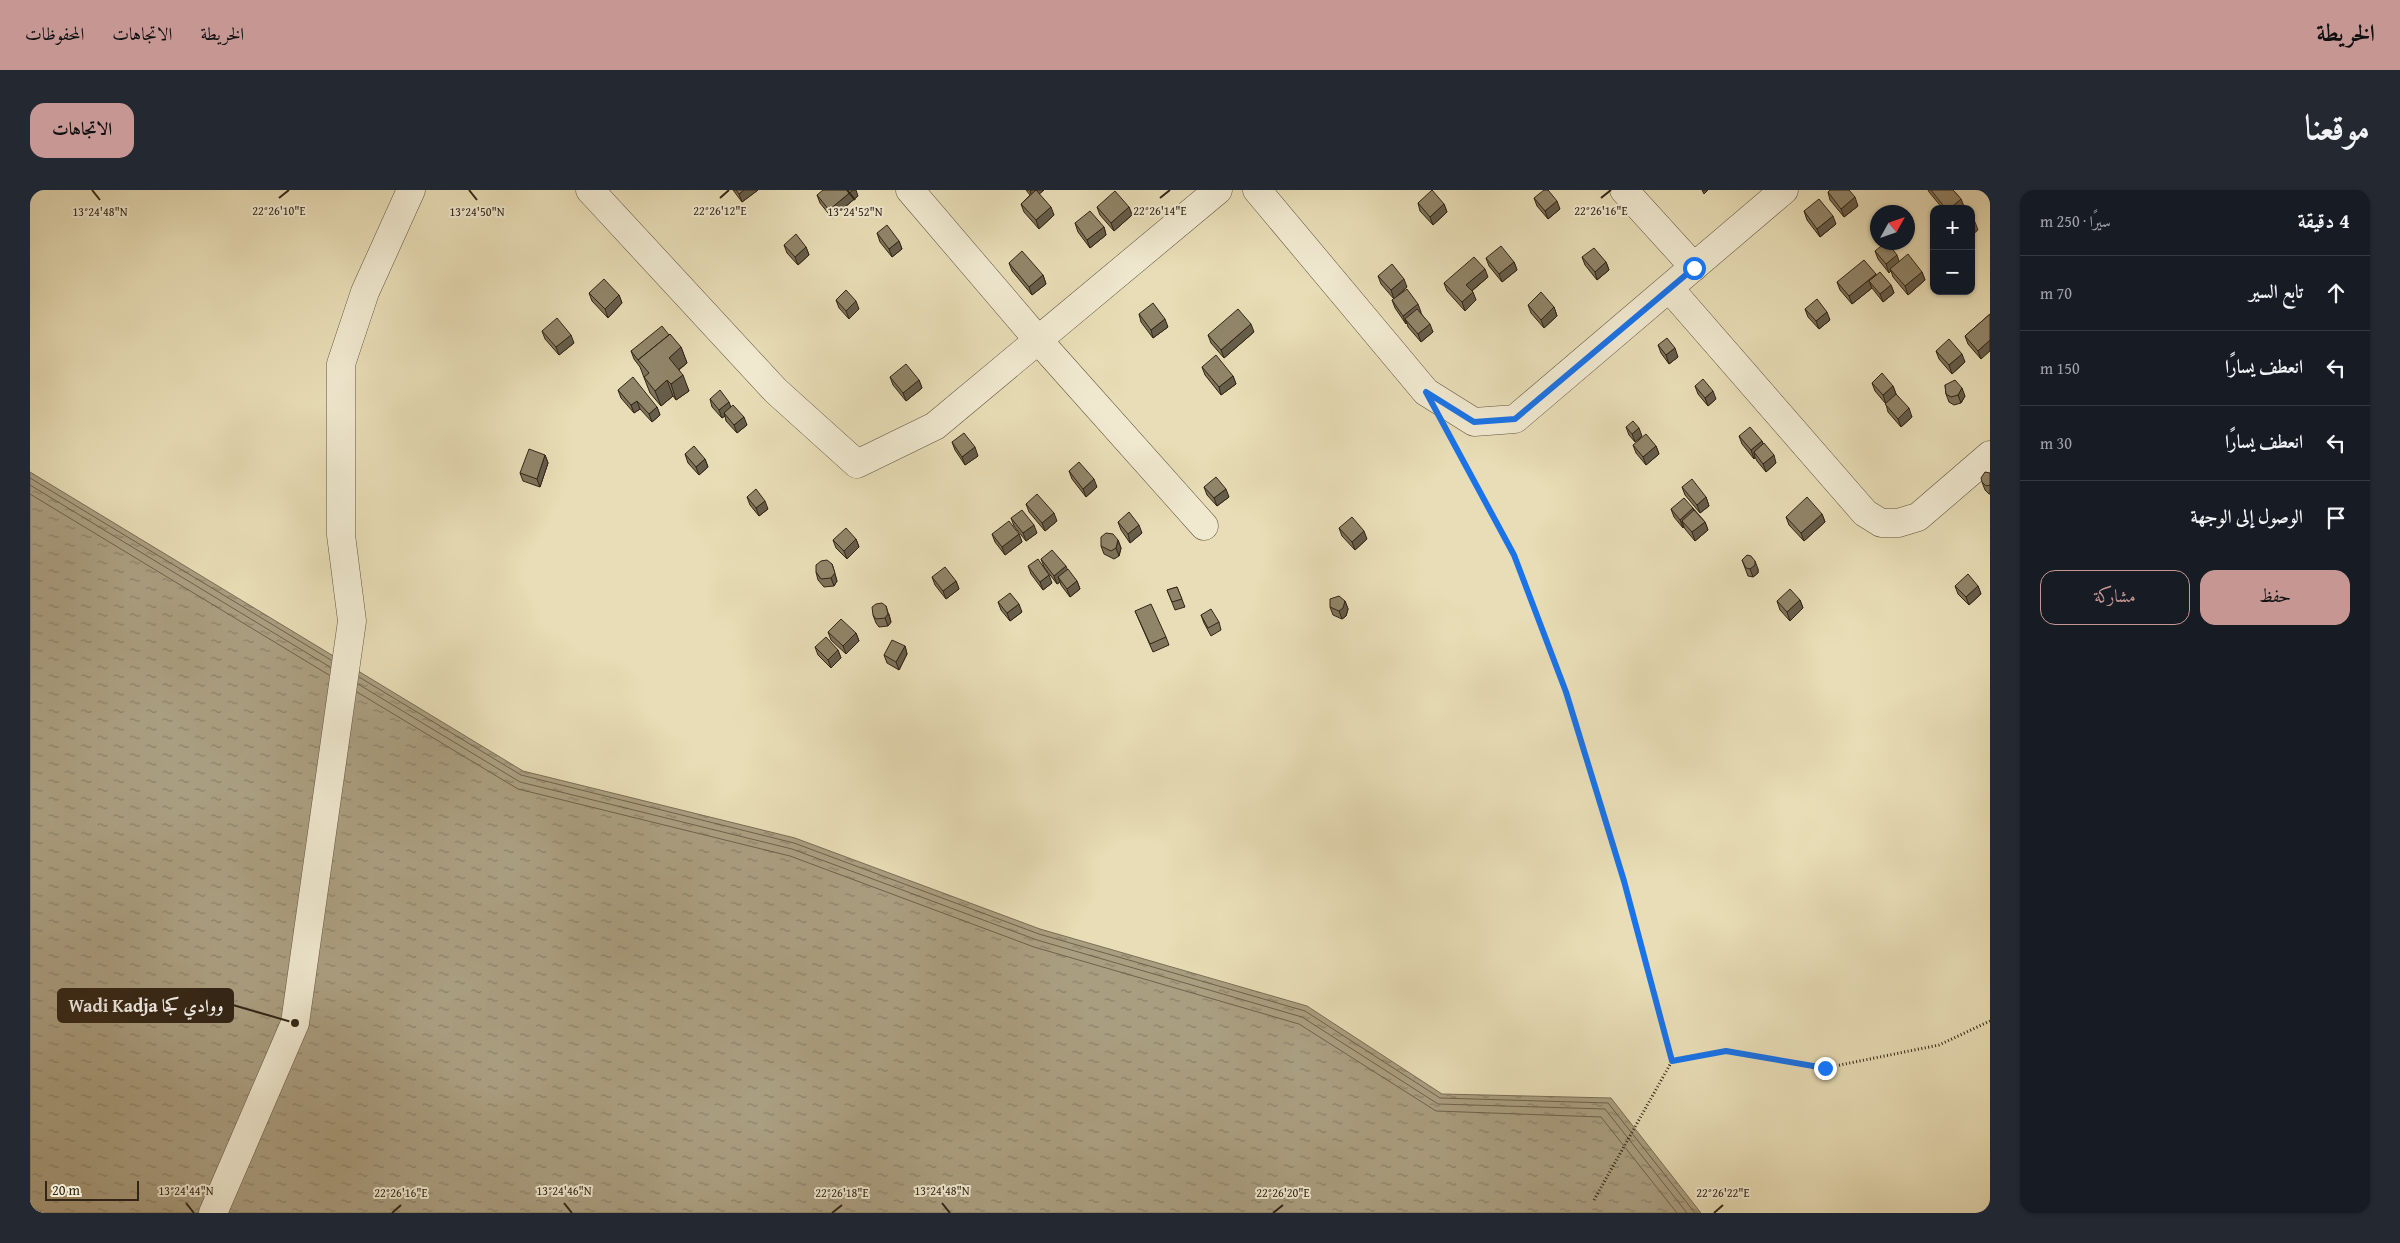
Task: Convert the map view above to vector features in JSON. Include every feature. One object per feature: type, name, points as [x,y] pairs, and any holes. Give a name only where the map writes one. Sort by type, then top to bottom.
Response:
[{"type":"street","points":[[213,1213],[295,1023],[352,621],[341,535],[341,364],[365,292],[411,190]]},
{"type":"street","points":[[590,190],[776,391],[857,464],[935,426],[1218,190]]},
{"type":"street","points":[[910,190],[1039,341],[1204,526]]},
{"type":"street","points":[[1258,190],[1426,392],[1474,422],[1515,419],[1784,190]]},
{"type":"street","points":[[1624,190],[1694,268]]},
{"type":"street","points":[[1670,289],[1865,513],[1881,523],[1898,523],[1918,517],[1990,455]]},
{"type":"path","points":[[1454,444],[1514,555],[1566,692],[1624,881],[1672,1061],[1594,1200]]},
{"type":"path","points":[[1672,1061],[1726,1051],[1825,1068],[1939,1045],[1990,1021]]},
{"type":"water","points":[[30,472],[523,771],[795,838],[1040,929],[1307,1006],[1442,1094],[1611,1098],[1701,1213],[30,1213]]},
{"type":"building","points":[[736,190],[744,190],[739,194]]},
{"type":"building","points":[[823,190],[853,190],[829,210],[817,195]]},
{"type":"building","points":[[1036,190],[1051,207],[1036,220],[1021,204]]},
{"type":"building","points":[[1432,190],[1444,204],[1430,217],[1418,203]]},
{"type":"building","points":[[1544,190],[1548,190],[1557,201],[1545,211],[1534,198]]},
{"type":"building","points":[[1830,190],[1849,190],[1855,197],[1841,209],[1828,192]]},
{"type":"building","points":[[1931,190],[1953,190],[1961,199],[1954,205],[1943,205]]},
{"type":"building","points":[[1115,191],[1129,207],[1111,223],[1097,207]]},
{"type":"building","points":[[1819,199],[1833,216],[1817,229],[1804,211]]},
{"type":"building","points":[[1090,211],[1104,227],[1087,240],[1075,223]]},
{"type":"building","points":[[887,225],[899,241],[889,249],[877,233]]},
{"type":"building","points":[[796,234],[806,247],[795,257],[784,245]]},
{"type":"building","points":[[1501,246],[1514,262],[1499,274],[1486,258]]},
{"type":"building","points":[[1594,248],[1606,262],[1595,272],[1582,257]]},
{"type":"building","points":[[1893,250],[1897,255],[1886,264],[1875,251]]},
{"type":"building","points":[[1022,251],[1043,275],[1029,287],[1009,263]]},
{"type":"building","points":[[1908,254],[1922,272],[1905,286],[1890,269]]},
{"type":"building","points":[[1474,257],[1485,269],[1466,285],[1473,292],[1462,302],[1444,283]]},
{"type":"building","points":[[1864,260],[1876,274],[1849,296],[1837,282]]},
{"type":"building","points":[[1392,264],[1404,279],[1391,290],[1378,276]]},
{"type":"building","points":[[1880,272],[1891,285],[1880,294],[1869,281]]},
{"type":"building","points":[[604,279],[619,295],[605,309],[589,293]]},
{"type":"building","points":[[1407,289],[1418,304],[1403,316],[1392,300]]},
{"type":"building","points":[[846,290],[856,301],[846,311],[836,300]]},
{"type":"building","points":[[1541,292],[1554,307],[1541,320],[1528,305]]},
{"type":"building","points":[[1817,299],[1827,312],[1816,321],[1805,309]]},
{"type":"building","points":[[1153,303],[1165,319],[1151,330],[1139,314]]},
{"type":"building","points":[[1238,309],[1251,324],[1221,350],[1208,335]]},
{"type":"building","points":[[1417,309],[1430,324],[1418,334],[1405,319]]},
{"type":"building","points":[[1990,314],[1990,340],[1978,351],[1965,336]]},
{"type":"building","points":[[557,318],[571,335],[556,347],[542,331]]},
{"type":"building","points":[[662,326],[669,335],[638,360],[631,351]]},
{"type":"building","points":[[670,334],[681,347],[669,358],[683,375],[671,384],[667,380],[655,391],[644,377],[649,373],[638,360]]},
{"type":"building","points":[[1667,338],[1675,348],[1666,355],[1658,345]]},
{"type":"building","points":[[1949,339],[1962,354],[1949,365],[1936,351]]},
{"type":"building","points":[[1216,355],[1233,376],[1219,387],[1202,367]]},
{"type":"building","points":[[906,364],[919,380],[903,393],[890,377]]},
{"type":"building","points":[[1882,373],[1893,386],[1883,395],[1872,383]]},
{"type":"building","points":[[633,377],[657,407],[649,414],[637,401],[631,405],[618,390]]},
{"type":"building","points":[[1703,379],[1713,391],[1705,398],[1695,386]]},
{"type":"building","points":[[1955,380],[1962,388],[1958,395],[1951,397],[1946,394],[1945,385]]},
{"type":"building","points":[[720,390],[729,402],[719,410],[710,399]]},
{"type":"building","points":[[1896,394],[1909,408],[1898,419],[1885,404]]},
{"type":"building","points":[[733,405],[744,417],[734,425],[724,413]]},
{"type":"building","points":[[1633,421],[1639,428],[1632,434],[1626,427]]},
{"type":"building","points":[[1750,427],[1762,441],[1751,450],[1739,436]]},
{"type":"building","points":[[964,433],[975,447],[962,457],[952,442]]},
{"type":"building","points":[[1646,434],[1656,446],[1643,457],[1633,445]]},
{"type":"building","points":[[1764,443],[1774,455],[1763,464],[1754,452]]},
{"type":"building","points":[[694,446],[705,459],[696,467],[685,454]]},
{"type":"building","points":[[529,449],[545,455],[537,479],[520,473]]},
{"type":"building","points":[[1079,462],[1094,479],[1083,489],[1069,471]]},
{"type":"building","points":[[1985,472],[1990,473],[1990,485],[1986,486],[1981,478]]},
{"type":"building","points":[[1216,477],[1226,489],[1214,498],[1204,487]]},
{"type":"building","points":[[1692,479],[1706,497],[1697,505],[1682,487]]},
{"type":"building","points":[[756,489],[765,501],[756,508],[747,497]]},
{"type":"building","points":[[1037,494],[1054,513],[1042,523],[1026,504]]},
{"type":"building","points":[[1807,497],[1822,514],[1801,533],[1786,517]]},
{"type":"building","points":[[1684,498],[1693,508],[1680,520],[1671,509]]},
{"type":"building","points":[[1022,510],[1034,525],[1023,533],[1011,518]]},
{"type":"building","points":[[1694,510],[1705,522],[1692,532],[1682,521]]},
{"type":"building","points":[[1129,512],[1139,525],[1128,534],[1118,522]]},
{"type":"building","points":[[1352,517],[1364,531],[1352,542],[1339,528]]},
{"type":"building","points":[[1009,521],[1019,534],[1002,547],[992,534]]},
{"type":"building","points":[[846,528],[856,539],[844,551],[833,540]]},
{"type":"building","points":[[1106,533],[1113,534],[1118,540],[1116,548],[1111,551],[1101,546],[1101,537]]},
{"type":"building","points":[[1052,550],[1066,566],[1054,576],[1041,559]]},
{"type":"building","points":[[1747,555],[1751,556],[1755,561],[1755,565],[1750,569],[1746,568],[1742,560]]},
{"type":"building","points":[[1038,559],[1049,575],[1040,582],[1028,566]]},
{"type":"building","points":[[827,560],[832,564],[835,573],[831,578],[821,579],[816,572],[816,565],[821,561]]},
{"type":"building","points":[[945,567],[956,581],[943,591],[932,577]]},
{"type":"building","points":[[1068,569],[1077,581],[1067,589],[1058,577]]},
{"type":"building","points":[[1968,574],[1978,586],[1966,597],[1955,586]]},
{"type":"building","points":[[1177,587],[1182,599],[1172,602],[1167,590]]},
{"type":"building","points":[[1790,589],[1800,600],[1787,612],[1777,601]]},
{"type":"building","points":[[1010,593],[1019,604],[1007,613],[998,602]]},
{"type":"building","points":[[1339,596],[1345,601],[1343,608],[1339,611],[1330,607],[1330,599]]},
{"type":"building","points":[[882,603],[886,606],[888,614],[885,618],[876,619],[873,615],[872,607]]},
{"type":"building","points":[[1151,604],[1166,637],[1150,644],[1135,611]]},
{"type":"building","points":[[1211,609],[1219,622],[1208,628],[1201,615]]},
{"type":"building","points":[[841,619],[856,633],[843,646],[828,632]]},
{"type":"building","points":[[826,637],[838,650],[828,660],[815,647]]},
{"type":"building","points":[[892,640],[905,646],[896,662],[884,655]]},
{"type":"place","name":"Wadi Kadja ووادي كجا","points":[[295,1023]]},
{"type":"route","points":[[1694,268],[1515,419],[1474,422],[1426,392],[1514,555],[1566,692],[1624,881],[1672,1061],[1726,1051],[1825,1068]]}]
